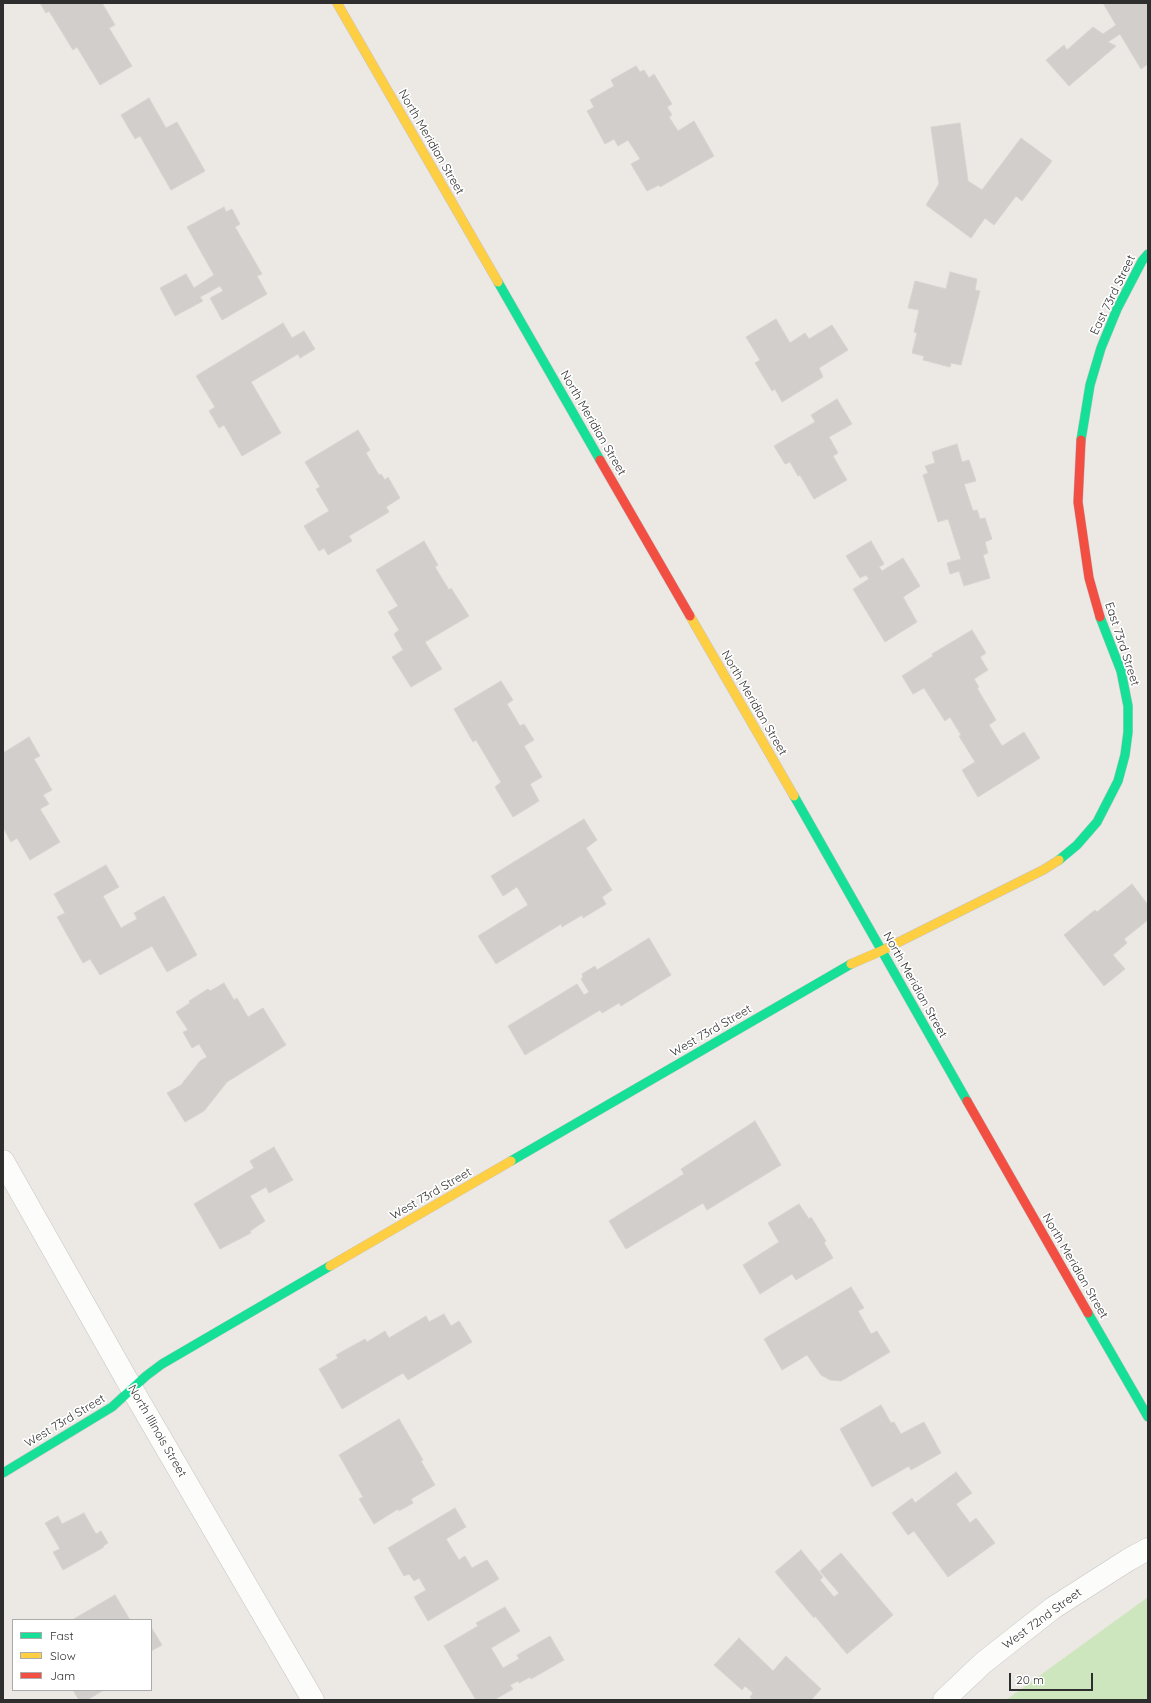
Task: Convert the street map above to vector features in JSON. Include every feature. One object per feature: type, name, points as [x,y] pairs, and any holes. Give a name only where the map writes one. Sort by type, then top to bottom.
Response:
[{"type":"street","name":"North Meridian Street","points":[[337,3],[1148,1417]]},
{"type":"street","name":"East 73rd Street","points":[[882,951],[1059,860],[1077,845],[1097,822],[1118,781],[1125,755],[1128,732],[1128,706],[1121,671],[1100,618],[1087,571],[1078,502],[1080,453],[1086,404],[1101,348],[1117,309],[1142,261],[1148,254]]},
{"type":"street","name":"West 73rd Street","points":[[3,1473],[112,1407],[146,1376],[183,1352],[849,964],[882,951]]},
{"type":"street","name":"North Illinois Street","points":[[3,1161],[132,1389],[313,1700]]},
{"type":"street","name":"West 72nd Street","points":[[944,1700],[983,1663],[1053,1608],[1128,1560],[1148,1549]]},
{"type":"green space","points":[[1148,1597],[1148,1700],[1006,1700]]},
{"type":"building","points":[[40,3],[102,3],[115,25],[109,28],[132,66],[100,85],[77,47],[73,50],[49,11],[46,13]]},
{"type":"building","points":[[1103,3],[1148,3],[1148,64],[1141,69],[1120,34],[1108,42],[1116,46],[1069,86],[1046,60],[1064,45],[1067,50],[1093,27],[1103,34],[1116,25]]},
{"type":"building","points":[[636,66],[640,72],[644,70],[649,78],[654,74],[672,104],[667,107],[672,115],[669,117],[678,131],[694,121],[714,156],[660,187],[659,185],[647,191],[631,164],[640,159],[628,140],[618,146],[614,139],[605,144],[587,111],[594,107],[590,100],[614,86],[611,80]]},
{"type":"building","points":[[149,98],[166,128],[177,122],[205,171],[171,190],[140,136],[135,139],[121,115]]},
{"type":"building","points":[[960,123],[968,181],[982,190],[1021,138],[1052,161],[1022,201],[1016,196],[994,225],[985,218],[971,238],[926,205],[939,184],[931,127]]},
{"type":"building","points":[[224,207],[226,212],[232,209],[240,224],[235,227],[262,274],[257,276],[267,294],[222,320],[210,298],[223,291],[220,286],[200,297],[203,301],[175,316],[160,288],[186,274],[194,288],[214,275],[187,227]]},
{"type":"building","points":[[950,272],[977,279],[975,290],[980,291],[961,365],[951,363],[950,367],[923,360],[924,356],[912,353],[917,333],[914,332],[919,310],[908,308],[915,281],[946,289]]},
{"type":"building","points":[[776,319],[790,343],[805,333],[809,339],[832,325],[848,350],[819,368],[823,377],[782,402],[775,389],[772,391],[755,363],[760,360],[746,337]]},
{"type":"building","points":[[283,323],[292,338],[304,331],[315,349],[300,358],[298,354],[251,382],[281,433],[242,456],[224,425],[219,428],[209,411],[215,407],[196,376]]},
{"type":"building","points":[[837,399],[852,424],[829,437],[838,453],[833,456],[847,480],[814,499],[800,475],[798,476],[790,462],[785,464],[774,446],[815,422],[811,415]]},
{"type":"building","points":[[358,430],[370,450],[366,453],[379,475],[381,474],[385,480],[388,477],[400,498],[386,507],[389,512],[349,536],[352,541],[328,555],[324,548],[319,551],[304,526],[329,511],[316,489],[320,487],[305,462]]},
{"type":"building","points":[[957,444],[962,462],[969,460],[976,481],[964,484],[973,511],[977,510],[980,519],[985,518],[992,539],[985,542],[988,553],[983,555],[990,578],[964,586],[959,571],[950,574],[947,563],[961,559],[948,519],[938,522],[923,475],[928,473],[925,466],[935,463],[932,452]]},
{"type":"building","points":[[424,541],[438,565],[435,567],[449,590],[451,588],[469,616],[425,642],[442,669],[411,687],[392,657],[403,650],[394,634],[399,630],[388,612],[398,606],[376,570]]},
{"type":"building","points":[[871,541],[884,564],[879,567],[882,571],[903,558],[920,586],[903,597],[917,622],[885,642],[853,589],[869,579],[866,575],[860,578],[846,556]]},
{"type":"building","points":[[972,630],[986,653],[980,657],[988,670],[974,679],[979,687],[977,688],[996,720],[989,725],[1002,746],[1024,732],[1040,758],[978,797],[962,770],[975,762],[959,736],[961,735],[950,717],[945,721],[924,688],[913,694],[902,676],[933,656],[932,654]]},
{"type":"building","points":[[501,681],[513,700],[507,704],[520,726],[524,724],[534,740],[524,746],[542,777],[530,784],[539,801],[513,817],[495,787],[501,782],[476,740],[473,742],[454,709]]},
{"type":"building","points":[[29,737],[40,756],[34,759],[52,790],[43,795],[49,804],[40,809],[60,842],[30,860],[17,838],[11,842],[3,827],[3,753]]},
{"type":"building","points":[[584,819],[597,840],[586,848],[612,890],[602,897],[606,904],[583,918],[582,915],[562,927],[561,924],[496,964],[478,936],[528,905],[517,887],[503,896],[491,876]]},
{"type":"building","points":[[106,865],[119,887],[103,896],[121,928],[137,919],[134,913],[164,896],[197,955],[167,972],[152,946],[100,975],[90,959],[83,963],[57,917],[65,913],[54,894]]},
{"type":"building","points":[[1132,884],[1148,905],[1148,920],[1124,939],[1127,943],[1113,955],[1125,969],[1104,986],[1064,935],[1095,910],[1097,912]]},
{"type":"building","points":[[649,938],[671,975],[621,1006],[619,1003],[602,1013],[600,1010],[525,1055],[508,1026],[577,984],[584,995],[589,992],[581,979],[583,977],[582,974],[595,966],[597,970]]},
{"type":"building","points":[[224,983],[234,1000],[237,998],[248,1017],[263,1008],[286,1045],[227,1082],[204,1111],[185,1122],[167,1093],[181,1085],[200,1061],[207,1057],[199,1044],[192,1048],[183,1032],[188,1030],[176,1012],[190,1003],[189,1001],[208,989],[210,991]]},
{"type":"building","points":[[755,1121],[781,1165],[707,1210],[703,1203],[626,1249],[609,1221],[684,1174],[681,1169]]},
{"type":"building","points":[[274,1147],[293,1180],[269,1193],[266,1187],[250,1196],[265,1221],[250,1231],[251,1233],[220,1249],[194,1204],[254,1168],[250,1161]]},
{"type":"building","points":[[799,1204],[809,1219],[811,1217],[826,1241],[824,1243],[833,1258],[796,1280],[792,1274],[760,1294],[743,1265],[779,1242],[768,1223]]},
{"type":"building","points":[[851,1287],[864,1308],[858,1311],[871,1334],[877,1331],[890,1352],[841,1381],[830,1380],[821,1375],[807,1355],[782,1370],[764,1339]]},
{"type":"building","points":[[444,1314],[451,1326],[459,1321],[472,1342],[408,1380],[403,1373],[342,1409],[319,1369],[338,1358],[336,1355],[365,1339],[367,1342],[385,1331],[389,1338],[426,1316],[429,1322]]},
{"type":"building","points":[[881,1405],[891,1423],[894,1422],[901,1434],[924,1422],[941,1453],[911,1470],[909,1466],[872,1487],[840,1429]]},
{"type":"building","points":[[399,1419],[423,1460],[421,1461],[435,1485],[411,1499],[413,1503],[399,1511],[398,1509],[374,1524],[359,1499],[363,1497],[339,1455]]},
{"type":"building","points":[[956,1472],[972,1493],[956,1504],[970,1523],[976,1518],[995,1543],[948,1577],[914,1531],[908,1535],[892,1513],[912,1498],[915,1503]]},
{"type":"building","points":[[455,1508],[466,1527],[446,1539],[459,1560],[465,1556],[472,1568],[487,1560],[499,1579],[428,1621],[414,1597],[426,1590],[419,1578],[414,1581],[409,1574],[404,1576],[388,1548]]},
{"type":"building","points":[[84,1513],[96,1534],[101,1531],[108,1543],[103,1546],[104,1547],[63,1570],[53,1552],[60,1549],[45,1523],[58,1516],[62,1524]]},
{"type":"building","points":[[801,1550],[823,1577],[820,1580],[834,1597],[839,1593],[820,1571],[841,1553],[893,1615],[847,1654],[775,1572]]},
{"type":"building","points":[[115,1595],[129,1619],[74,1619]]},
{"type":"building","points":[[505,1607],[520,1631],[491,1648],[503,1668],[519,1659],[517,1655],[550,1636],[564,1660],[531,1679],[530,1677],[519,1683],[518,1681],[510,1685],[513,1689],[494,1700],[476,1700],[444,1646],[478,1626],[476,1623]]},
{"type":"building","points":[[152,1629],[162,1645],[152,1650]]},
{"type":"building","points":[[739,1638],[773,1671],[786,1656],[821,1689],[811,1700],[753,1700],[750,1697],[753,1693],[745,1686],[742,1690],[714,1665]]},
{"type":"building","points":[[74,1691],[102,1691],[87,1700],[79,1700]]},
{"type":"traffic: fast","points":[[1081,440],[1090,385],[1101,348],[1117,309],[1142,261],[1148,254]]},
{"type":"traffic: fast","points":[[498,282],[600,460]]},
{"type":"traffic: fast","points":[[1059,860],[1077,845],[1097,822],[1118,781],[1125,755],[1128,732],[1128,706],[1121,671],[1100,617]]},
{"type":"traffic: fast","points":[[794,796],[967,1101]]},
{"type":"traffic: fast","points":[[511,1161],[851,964]]},
{"type":"traffic: fast","points":[[3,1473],[112,1407],[146,1376],[162,1364],[330,1266]]},
{"type":"traffic: fast","points":[[1088,1313],[1148,1417]]},
{"type":"traffic: slow","points":[[337,3],[498,282]]},
{"type":"traffic: slow","points":[[690,616],[794,796]]},
{"type":"traffic: slow","points":[[851,964],[881,951],[1043,870],[1059,860]]},
{"type":"traffic: slow","points":[[330,1266],[511,1161]]},
{"type":"traffic: jam","points":[[1081,440],[1078,502],[1089,578],[1100,617]]},
{"type":"traffic: jam","points":[[600,460],[690,616]]},
{"type":"traffic: jam","points":[[967,1101],[1088,1313]]}]
